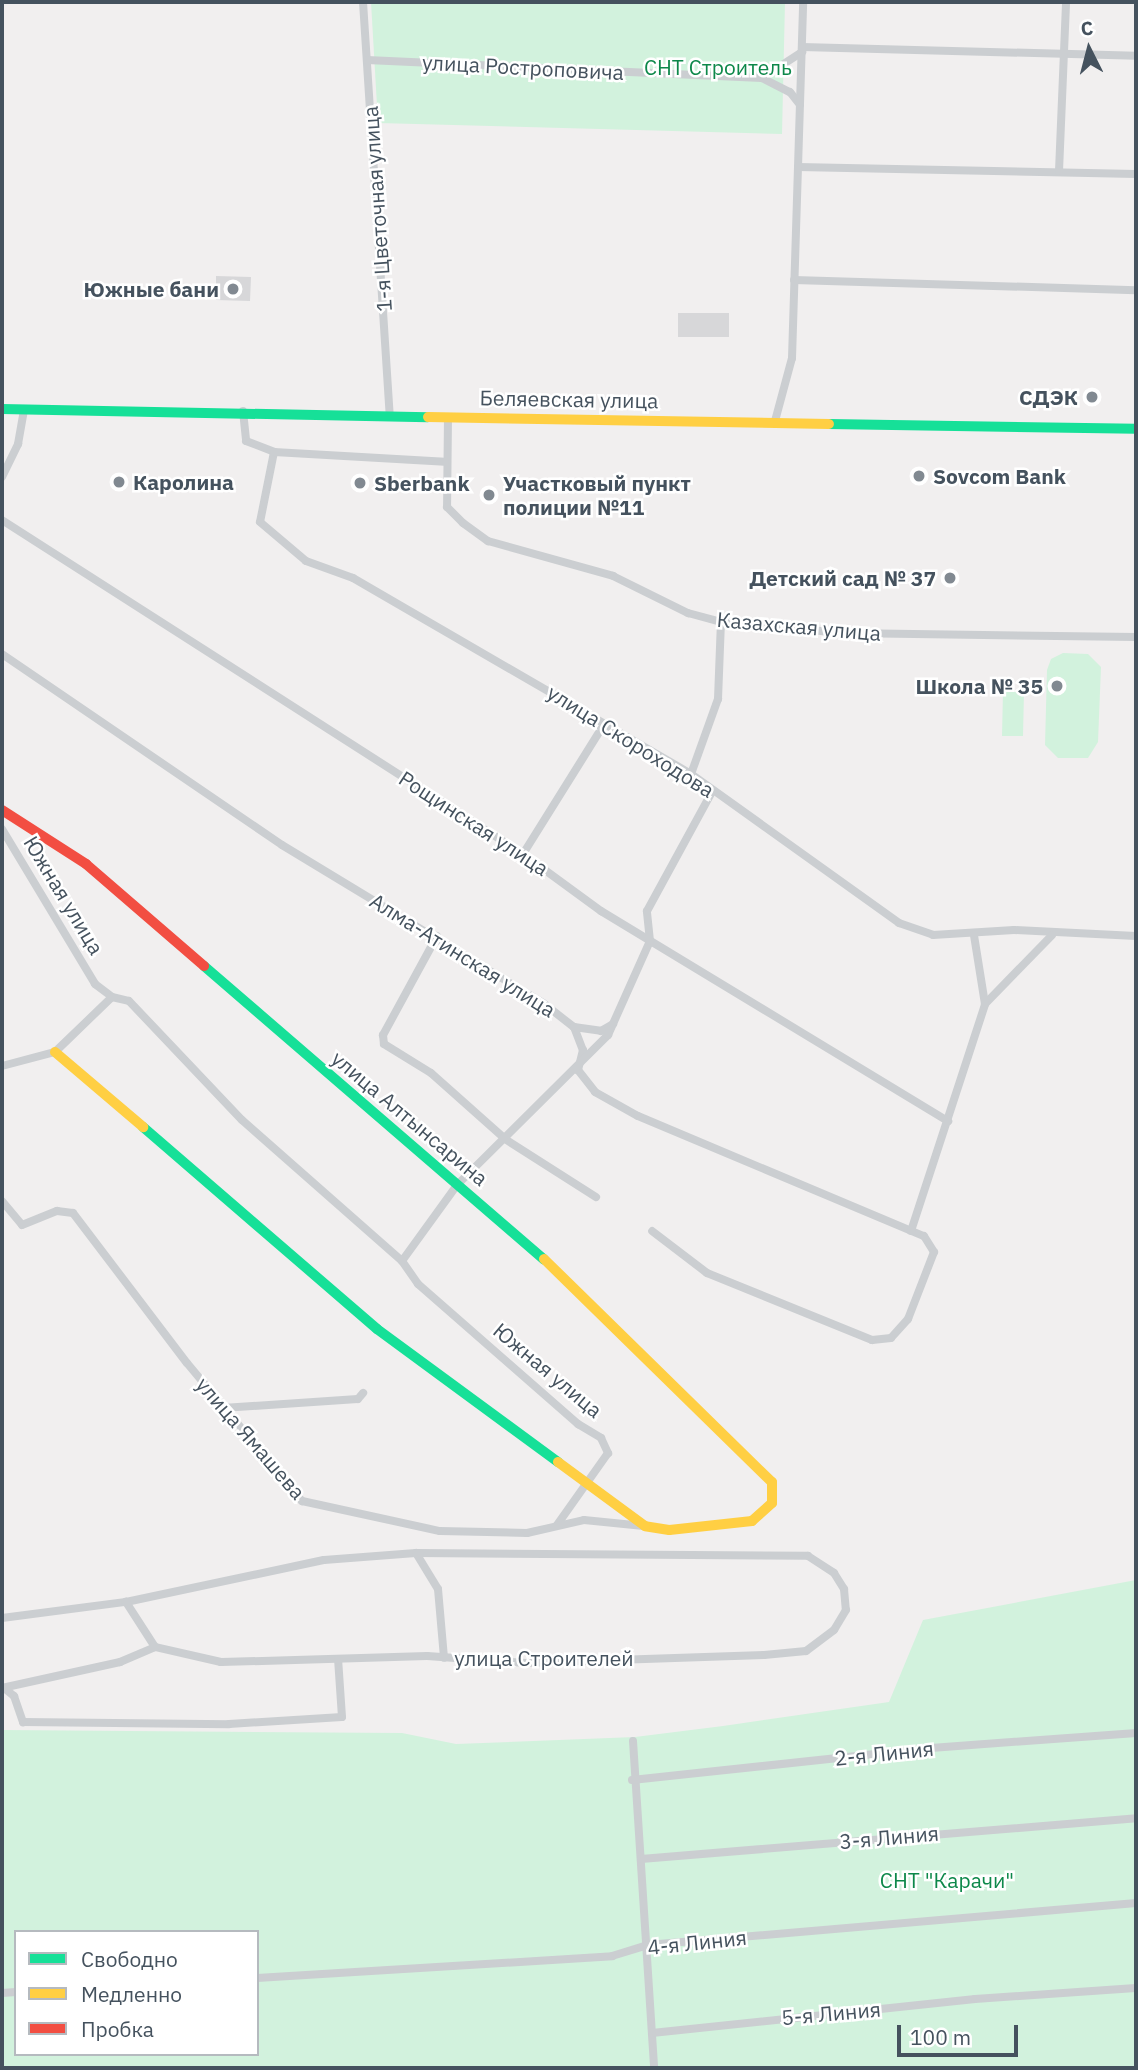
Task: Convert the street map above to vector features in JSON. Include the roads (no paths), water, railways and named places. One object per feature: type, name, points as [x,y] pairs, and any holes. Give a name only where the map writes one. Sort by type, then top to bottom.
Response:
[{"type":"street","name":"1-я Цветочная улица","points":[[363,2],[390,416]]},
{"type":"street","points":[[775,421],[792,358],[803,2]]},
{"type":"street","points":[[1059,171],[1066,2]]},
{"type":"street","points":[[800,105],[790,92],[762,78],[802,49],[1136,56]]},
{"type":"street","name":"улица Ростроповича","points":[[367,60],[762,78]]},
{"type":"street","points":[[798,167],[1136,173]]},
{"type":"street","points":[[794,280],[1136,290]]},
{"type":"street","name":"Беляевская улица","points":[[2,409],[243,411],[1136,429]]},
{"type":"street","points":[[2,477],[19,444],[24,410]]},
{"type":"street","points":[[243,411],[246,440],[274,452],[445,462],[448,417]]},
{"type":"street","name":"улица Скороходова","points":[[274,452],[260,522],[297,553],[508,665],[603,726],[691,774],[712,792],[900,923],[933,935],[974,935],[1014,930],[1052,935],[1136,936]]},
{"type":"street","name":"Казахская улица","points":[[445,462],[447,507],[488,541],[613,576],[688,613],[721,622],[844,633],[1136,637]]},
{"type":"street","name":"Рощинская улица","points":[[2,520],[523,854],[650,941],[948,1121]]},
{"type":"street","points":[[691,774],[718,698],[721,622]]},
{"type":"street","name":"Алма-Атинская улица","points":[[2,654],[282,845],[437,936],[574,1027],[583,1050],[578,1070]]},
{"type":"street","points":[[523,854],[603,726]]},
{"type":"street","points":[[402,1261],[457,1185],[578,1070],[617,1020],[650,941],[647,911],[712,792]]},
{"type":"street","name":"улица Алтынсарина","points":[[2,810],[86,864],[457,1185],[599,1310],[772,1482],[772,1503],[752,1521],[669,1530],[645,1526]]},
{"type":"street","name":"Южная улица","points":[[2,828],[64,939],[95,984],[112,997],[130,1001],[159,1027],[242,1120],[402,1261],[418,1284],[578,1424],[601,1438],[608,1453],[588,1484]]},
{"type":"street","points":[[912,1231],[985,1004],[974,935]]},
{"type":"street","points":[[985,1004],[1052,935]]},
{"type":"street","points":[[437,936],[383,1035],[384,1044],[431,1073],[505,1139],[596,1197]]},
{"type":"street","points":[[2,1066],[55,1052],[112,997]]},
{"type":"street","points":[[574,1027],[601,1031],[617,1020]]},
{"type":"street","points":[[55,1052],[377,1329],[645,1526]]},
{"type":"street","points":[[578,1070],[595,1092],[638,1116],[924,1236],[934,1252],[926,1283],[908,1319],[891,1338],[872,1340],[707,1273],[652,1231]]},
{"type":"street","name":"улица Ямашева","points":[[2,1201],[22,1225],[57,1211],[73,1213],[223,1408],[302,1501],[440,1531],[527,1533],[584,1520],[645,1526]]},
{"type":"street","points":[[223,1408],[358,1399],[363,1393]]},
{"type":"street","points":[[557,1525],[588,1484]]},
{"type":"street","points":[[2,1618],[126,1602],[324,1560],[416,1553],[438,1589],[444,1658]]},
{"type":"street","name":"улица Строителей","points":[[155,1647],[221,1662],[444,1658],[526,1662],[806,1651],[834,1630],[846,1610],[844,1589],[834,1573],[808,1556],[416,1553]]},
{"type":"street","points":[[3,1688],[120,1662],[155,1647],[126,1602]]},
{"type":"street","points":[[3,1688],[14,1696],[23,1722],[229,1724],[342,1717],[338,1659]]},
{"type":"street","name":"2-я Линия","points":[[632,1780],[931,1748],[1136,1733]]},
{"type":"street","points":[[633,1741],[632,1780],[641,1859],[654,2068]]},
{"type":"street","name":"3-я Линия","points":[[641,1859],[1136,1818]]},
{"type":"street","name":"4-я Линия","points":[[259,1978],[612,1956],[647,1945],[1136,1903]]},
{"type":"street","name":"5-я Линия","points":[[652,2033],[975,1999],[1136,1989]]},
{"type":"place","name":"Южные бани","points":[[233,289]]},
{"type":"place","name":"СДЭК","points":[[1092,397]]},
{"type":"place","name":"Sovcom Bank","points":[[919,476]]},
{"type":"place","name":"Каролина","points":[[119,482]]},
{"type":"place","name":"Sberbank","points":[[360,483]]},
{"type":"place","name":"Участковый пункт полиции №11","points":[[489,495]]},
{"type":"place","name":"Детский сад № 37","points":[[950,578]]},
{"type":"place","name":"Школа № 35","points":[[1057,686]]},
{"type":"park label","name":"СНТ Строитель","points":[[718,67]]},
{"type":"park label","name":"СНТ \"Карачи\"","points":[[947,1880]]}]
